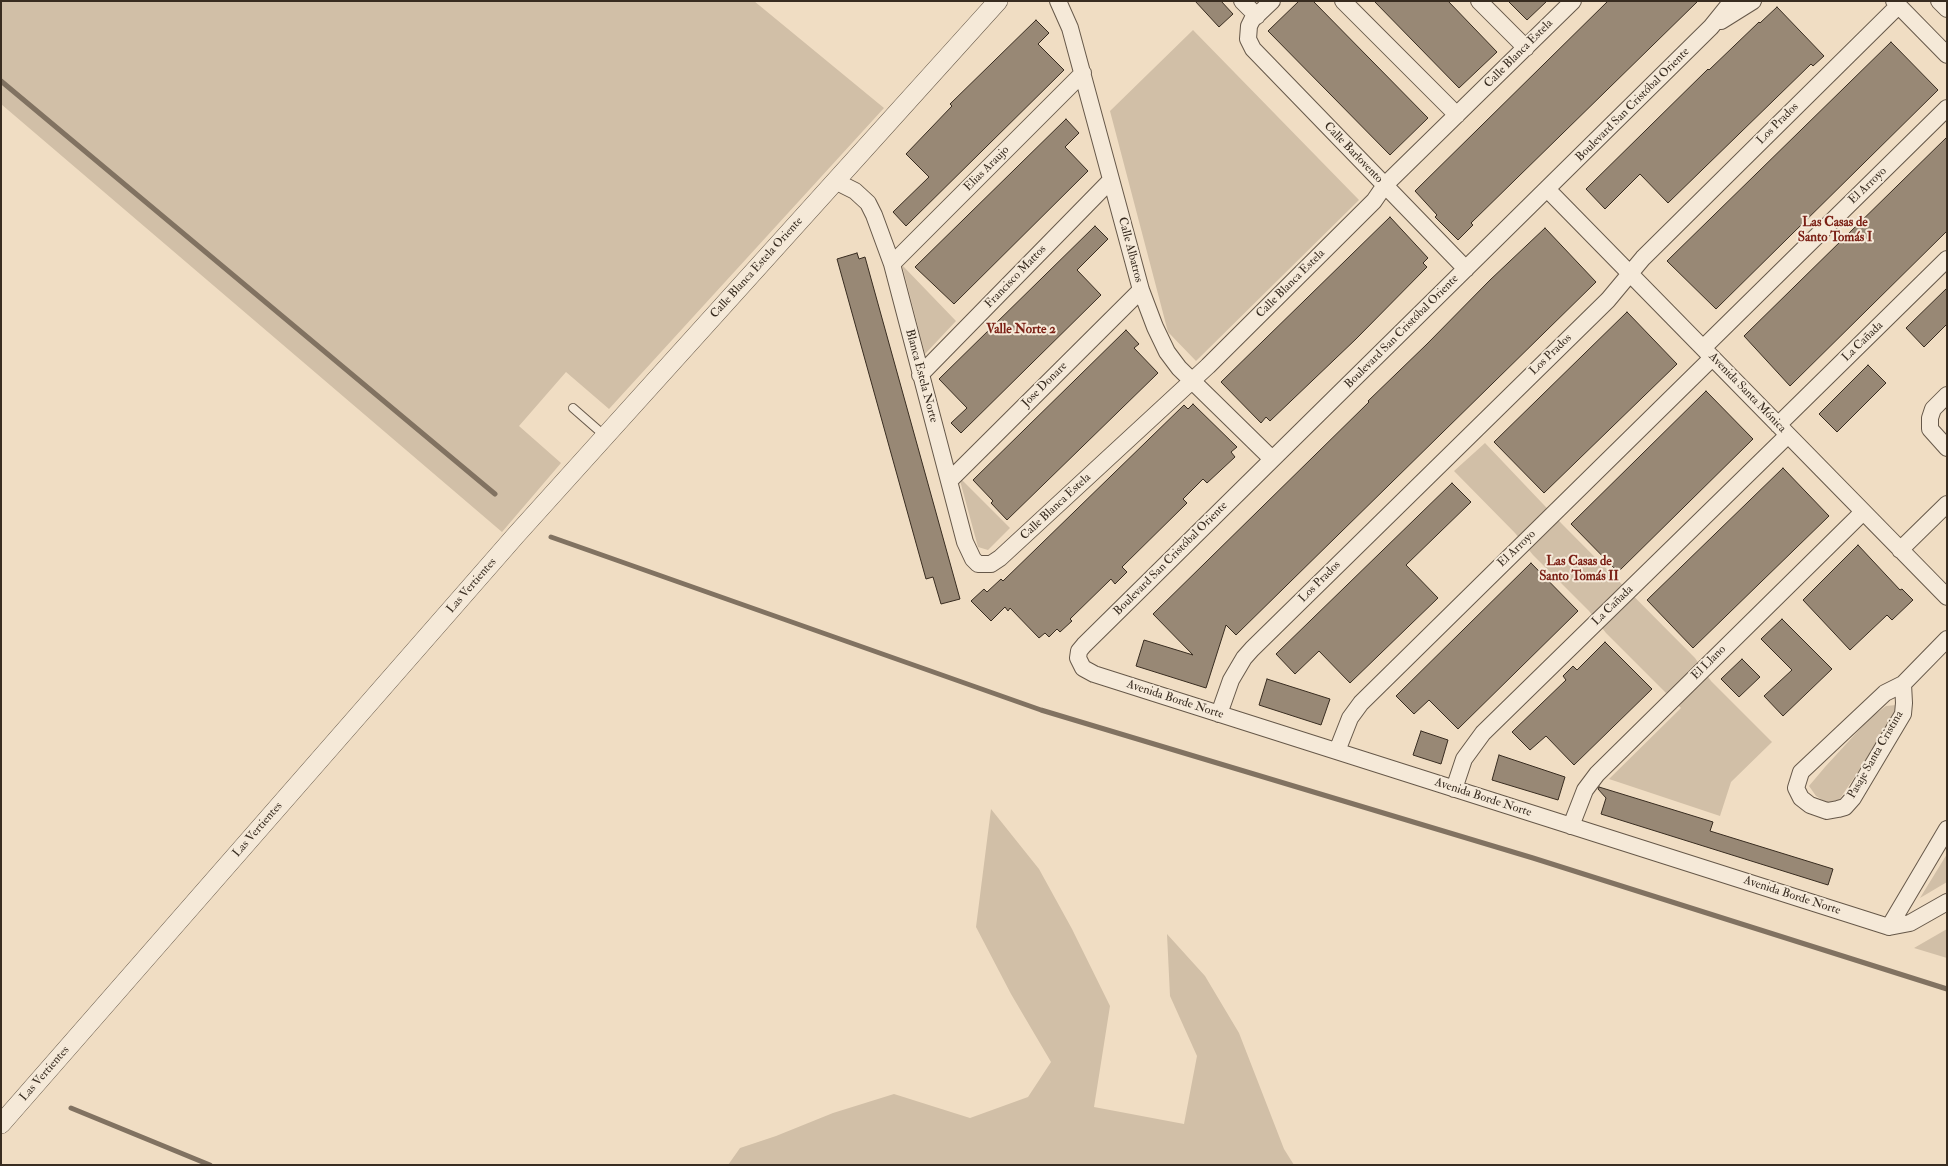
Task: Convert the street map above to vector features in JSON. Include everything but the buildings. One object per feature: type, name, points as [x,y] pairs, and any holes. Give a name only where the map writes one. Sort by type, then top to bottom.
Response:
[{"type":"street","name":"Calle Blanca Estela Oriente","points":[[516,535],[998,1]]},
{"type":"street","name":"Calle Albatros","points":[[1058,1],[1070,28],[1141,290],[1155,327],[1167,352],[1179,368],[1272,459]]},
{"type":"street","points":[[1242,1],[1257,16],[1272,1]]},
{"type":"street","points":[[1344,1],[1457,115]]},
{"type":"street","points":[[1480,1],[1526,48]]},
{"type":"street","name":"Calle Blanca Estela","points":[[1000,558],[1191,380],[1208,366],[1374,201],[1385,186],[1573,1]]},
{"type":"street","name":"Boulevard San Cristóbal Oriente","points":[[1081,664],[1078,658],[1079,651],[1084,645],[1712,27],[1732,1]]},
{"type":"street","points":[[1712,27],[1752,1]]},
{"type":"street","points":[[1939,1],[1947,9]]},
{"type":"street","points":[[1896,4],[1947,55]]},
{"type":"street","name":"Los Prados","points":[[1219,714],[1232,680],[1244,658],[1252,649],[1608,300],[1643,258],[1896,4]]},
{"type":"street","name":"Calle Barlovento","points":[[1257,16],[1252,20],[1248,32],[1248,38],[1253,49],[1466,269]]},
{"type":"street","name":"Elias Araujo","points":[[892,264],[1083,73]]},
{"type":"street","name":"El Arroyo","points":[[1337,751],[1350,718],[1361,703],[1947,108]]},
{"type":"street","name":"Francisco Mattos","points":[[920,375],[1111,180]]},
{"type":"street","name":"Blanca Estela Norte","points":[[835,181],[855,191],[868,203],[892,264],[920,375],[950,480],[965,542],[973,559],[978,564],[984,566],[1000,558]]},
{"type":"street","name":"Avenida Santa Mónica","points":[[1547,189],[1947,597]]},
{"type":"street","name":"La Cañada","points":[[1454,789],[1464,759],[1483,733],[1783,430],[1947,260]]},
{"type":"street","name":"Jose Donare","points":[[950,480],[1141,290]]},
{"type":"street","points":[[1947,395],[1933,409],[1930,418],[1930,429],[1947,448]]},
{"type":"street","points":[[1900,550],[1947,504]]},
{"type":"street","name":"El Llano","points":[[1571,826],[1585,790],[1597,774],[1863,512]]},
{"type":"street","name":"Las Vertientes","points":[[1,1124],[516,535]]},
{"type":"street","name":"Pasaje Santa Cristina","points":[[1902,684],[1904,703],[1903,714],[1853,798],[1845,807],[1827,811],[1810,805],[1801,798],[1796,788],[1801,772],[1884,693],[1902,684],[1947,639]]},
{"type":"street","name":"Avenida Borde Norte","points":[[1081,664],[1086,670],[1094,674],[1889,927]]},
{"type":"street","points":[[1889,927],[1947,829]]},
{"type":"street","points":[[1889,927],[1910,923],[1947,902]]},
{"type":"lane","points":[[573,408],[605,436]]},
{"type":"shaded area","points":[[1,1],[754,1],[884,108],[609,409],[566,372],[519,426],[561,463],[502,532],[1,104]]},
{"type":"shaded area","points":[[1193,30],[1359,200],[1196,361],[1168,332],[1110,111]]},
{"type":"shaded area","points":[[902,265],[956,321],[925,354]]},
{"type":"shaded area","points":[[1485,443],[1562,524],[1695,658],[1711,681],[1772,742],[1731,782],[1720,816],[1609,779],[1681,708],[1606,633],[1589,611],[1533,555],[1515,533],[1454,471]]},
{"type":"shaded area","points":[[959,477],[1010,528],[988,550],[978,547]]},
{"type":"shaded area","points":[[1896,705],[1895,713],[1880,739],[1839,800],[1827,803],[1816,796],[1809,786],[1825,767],[1870,718],[1886,706]]},
{"type":"shaded area","points":[[991,809],[1039,869],[1072,929],[1110,1006],[1094,1107],[1184,1124],[1197,1056],[1170,996],[1167,934],[1205,976],[1239,1033],[1284,1149],[1294,1165],[728,1165],[740,1148],[776,1136],[833,1113],[894,1094],[970,1118],[1028,1097],[1051,1062],[1011,994],[976,927]]},
{"type":"shaded area","points":[[1947,854],[1947,882],[1920,898]]},
{"type":"shaded area","points":[[1947,929],[1947,958],[1914,948]]},
{"type":"waterway","points":[[1,81],[495,494]]},
{"type":"waterway","points":[[551,537],[1041,710],[1533,858],[1947,989]]},
{"type":"waterway","points":[[71,1108],[210,1165]]},
{"type":"district","name":"Las Casas de Santo Tomás I","points":[[1835,230]]},
{"type":"district","name":"Valle Norte 2","points":[[1021,330]]},
{"type":"district","name":"Las Casas de Santo Tomás II","points":[[1579,570]]}]
